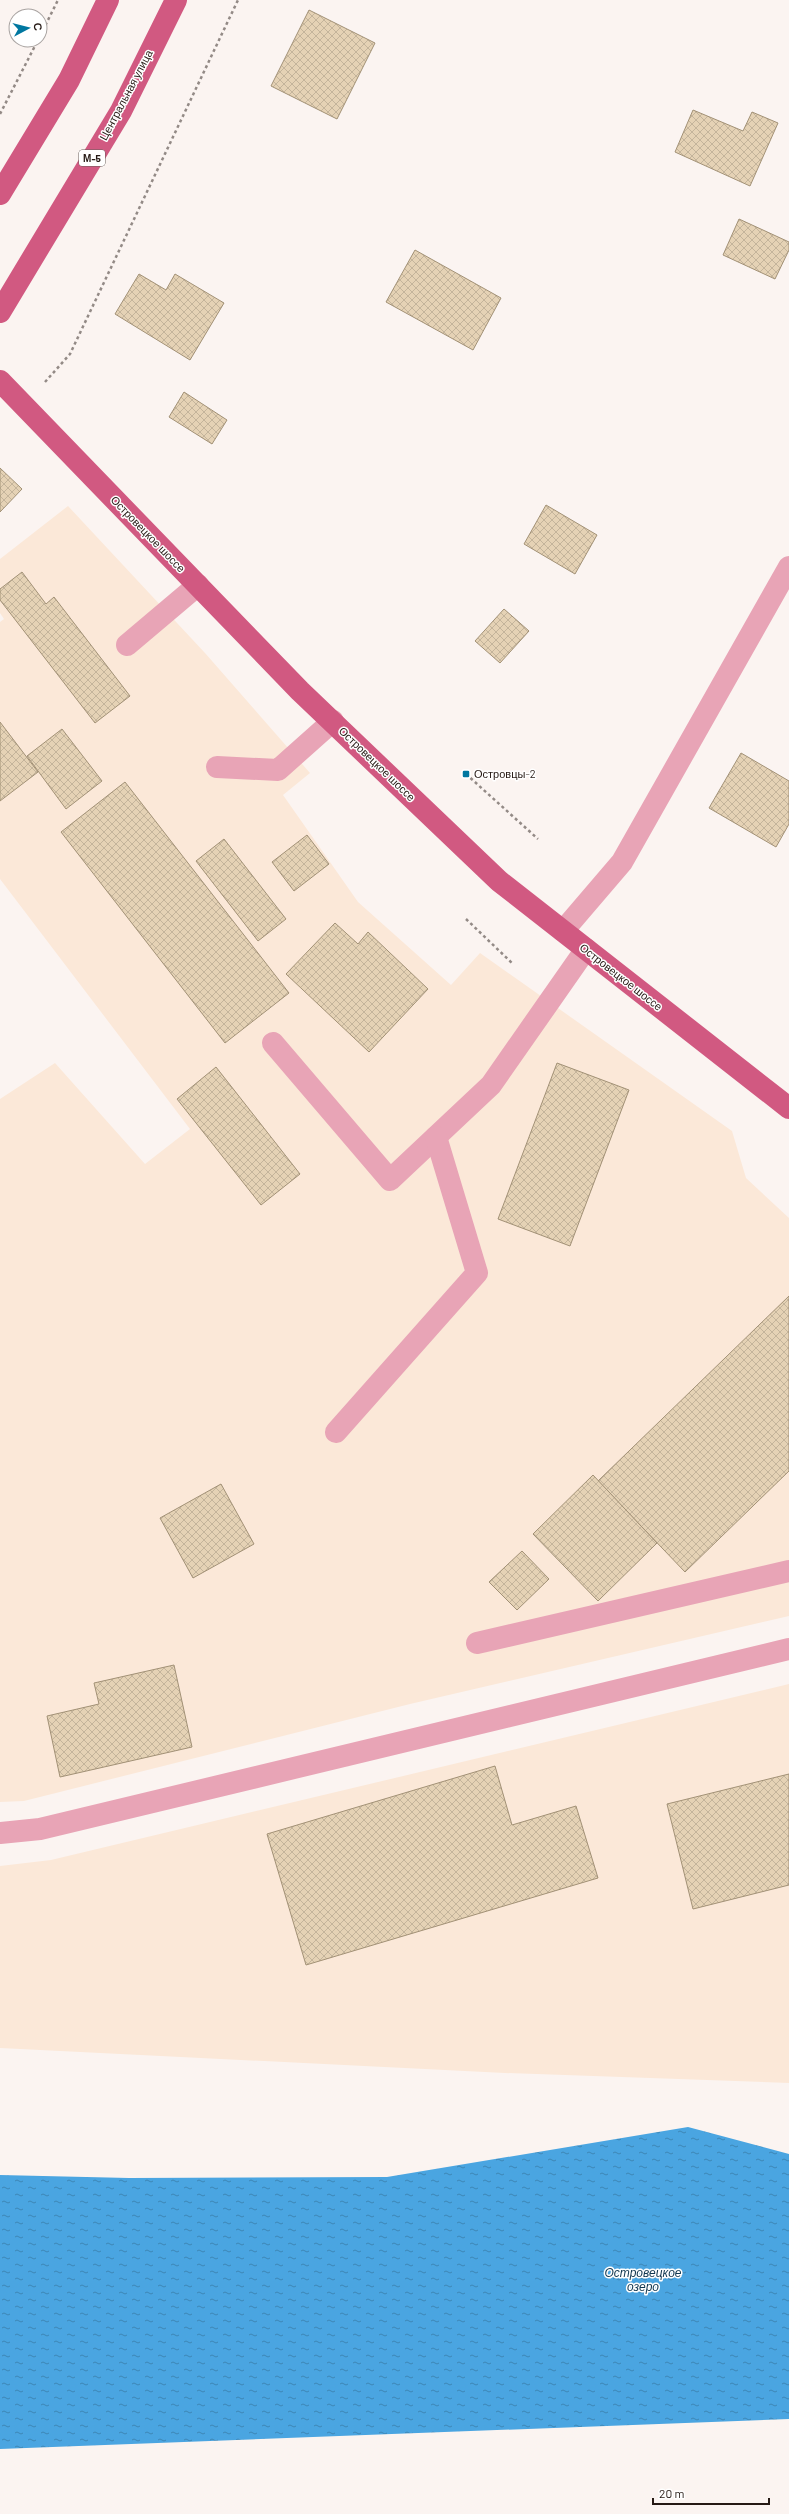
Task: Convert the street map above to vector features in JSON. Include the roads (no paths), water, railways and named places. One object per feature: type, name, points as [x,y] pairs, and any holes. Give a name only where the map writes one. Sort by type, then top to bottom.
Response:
[{"type":"main road","points":[[0,194],[69,80],[108,0]]},
{"type":"main road","name":"Центральная улица","points":[[0,312],[121,111],[176,0]]},
{"type":"main road","name":"Островецкое шоссе","points":[[0,381],[300,691],[499,881],[789,1108]]},
{"type":"street","points":[[563,931],[622,862],[789,567]]},
{"type":"street","points":[[127,645],[198,585]]},
{"type":"street","points":[[217,767],[278,770],[333,721]]},
{"type":"street","points":[[273,1043],[390,1180],[491,1085],[586,949]]},
{"type":"street","points":[[336,1432],[477,1273],[436,1137]]},
{"type":"street","points":[[477,1643],[789,1571]]},
{"type":"street","points":[[0,1833],[40,1829],[789,1648]]},
{"type":"water","name":"Островецкое озеро","points":[[688,2127],[789,2154],[789,2419],[0,2449],[0,2175],[129,2178],[387,2177]]},
{"type":"place","name":"Островцы-2","points":[[466,774]]}]
